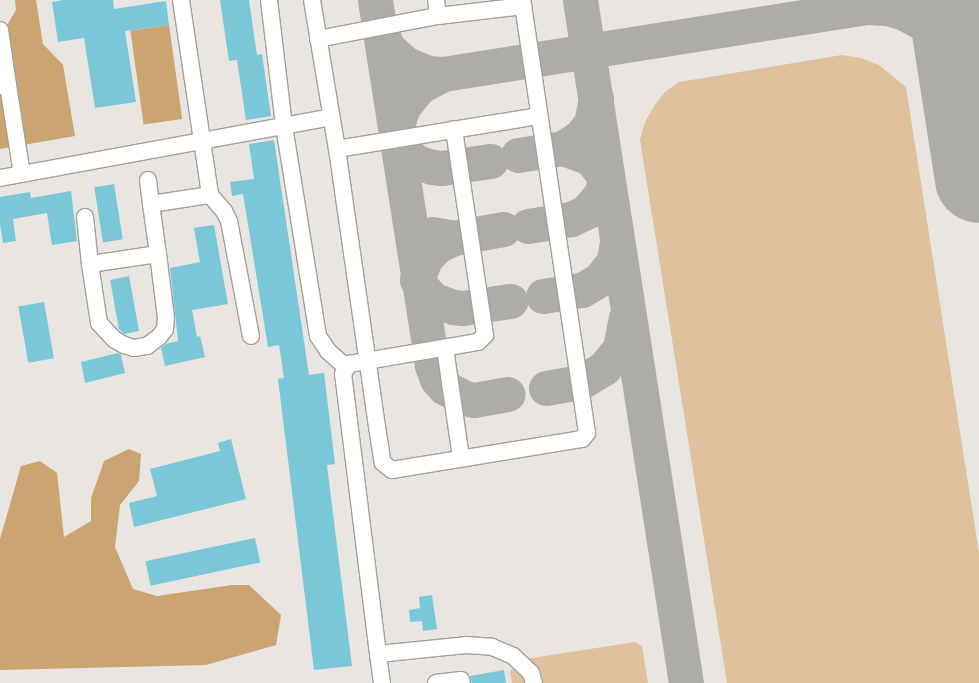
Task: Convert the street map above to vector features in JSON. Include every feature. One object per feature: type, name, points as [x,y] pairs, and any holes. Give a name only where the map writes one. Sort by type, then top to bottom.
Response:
[{"type":"lane","points":[[181,0],[210,195],[229,221],[251,336]]},
{"type":"lane","points":[[269,0],[284,126],[318,336],[328,351],[346,366]]},
{"type":"lane","points":[[312,0],[318,39],[337,150],[366,360],[385,467],[392,470],[582,439],[588,433],[523,3],[438,16],[318,39]]},
{"type":"lane","points":[[436,0],[438,16]]},
{"type":"lane","points":[[0,30],[4,86],[22,174]]},
{"type":"lane","points":[[337,150],[539,116]]},
{"type":"lane","points":[[0,178],[331,117]]},
{"type":"lane","points":[[346,366],[366,360],[478,342],[482,339],[485,330],[454,129]]},
{"type":"lane","points":[[84,217],[99,323],[115,340],[134,348],[147,346],[159,337],[165,329],[166,318],[148,180]]},
{"type":"lane","points":[[152,204],[210,195]]},
{"type":"lane","points":[[90,264],[158,254]]},
{"type":"lane","points":[[445,348],[461,458]]},
{"type":"lane","points":[[346,366],[343,374],[382,683]]},
{"type":"lane","points":[[378,654],[466,645],[492,647],[513,656],[531,673],[534,683]]},
{"type":"lane","points":[[436,683],[461,680],[462,683]]},
{"type":"shaded area","points":[[15,0],[36,0],[43,44],[63,65],[75,136],[0,149],[0,27],[6,27],[16,10]]},
{"type":"shaded area","points":[[169,25],[182,119],[144,125],[130,30]]},
{"type":"shaded area","points":[[842,55],[861,58],[879,65],[906,87],[979,553],[979,683],[727,683],[640,140],[645,122],[654,106],[665,92],[679,82]]},
{"type":"shaded area","points":[[129,449],[141,454],[139,481],[120,505],[115,547],[133,589],[157,596],[232,585],[249,585],[281,615],[276,645],[206,665],[0,670],[0,539],[21,466],[40,461],[57,473],[64,537],[91,521],[91,498],[104,461]]},
{"type":"shaded area","points":[[635,642],[642,646],[648,683],[512,683],[510,671],[525,659]]},
{"type":"building","points":[[63,0],[113,0],[114,9],[166,1],[169,25],[125,31],[136,102],[95,108],[84,38],[58,42],[52,2]]},
{"type":"building","points":[[220,0],[249,0],[257,55],[262,54],[271,116],[246,120],[237,60],[229,61]]},
{"type":"building","points":[[274,140],[309,375],[324,373],[335,464],[327,465],[352,666],[314,670],[278,379],[284,378],[279,345],[268,347],[243,194],[232,196],[230,182],[254,179],[249,144]]},
{"type":"building","points":[[114,184],[123,239],[103,242],[94,187]]},
{"type":"building","points":[[71,191],[77,241],[52,245],[47,213],[13,219],[16,241],[3,243],[0,224],[0,197],[30,192],[31,198]]},
{"type":"building","points":[[214,225],[228,304],[192,310],[197,337],[200,336],[205,357],[165,366],[161,348],[166,344],[178,341],[170,268],[200,262],[194,228]]},
{"type":"building","points":[[129,276],[139,331],[124,334],[119,329],[110,280]]},
{"type":"building","points":[[44,302],[54,358],[28,363],[18,307]]},
{"type":"building","points":[[118,353],[121,355],[125,373],[85,383],[81,362]]},
{"type":"building","points":[[231,439],[246,499],[134,527],[129,503],[157,496],[150,469],[220,451],[218,443]]},
{"type":"building","points":[[255,538],[260,562],[151,586],[145,561]]},
{"type":"building","points":[[432,595],[437,629],[423,631],[422,621],[410,622],[409,610],[420,608],[419,597]]},
{"type":"building","points":[[504,670],[506,683],[472,683],[470,676]]},
{"type":"taxiway","points":[[375,0],[432,366],[437,379],[444,387],[465,398],[474,400],[507,394]]},
{"type":"taxiway","points":[[580,0],[686,683]]},
{"type":"taxiway","points":[[443,74],[867,7],[887,0]]},
{"type":"taxiway","points":[[867,7],[887,8],[904,13],[931,28],[951,50],[962,72]]},
{"type":"taxiway","points":[[380,30],[388,48],[406,64],[428,73],[443,74],[419,87],[403,107],[399,118],[396,140],[402,149],[416,162],[432,167],[442,168],[490,161]]},
{"type":"taxiway","points":[[596,98],[591,123],[580,137],[563,148],[590,158],[607,179]]},
{"type":"taxiway","points":[[518,155],[563,148]]},
{"type":"taxiway","points":[[528,226],[571,219],[586,212],[602,193],[606,172]]},
{"type":"taxiway","points":[[432,234],[454,238],[503,229]]},
{"type":"taxiway","points":[[454,238],[437,246],[425,259],[417,280],[425,291],[434,300],[453,307],[463,308],[510,301]]},
{"type":"taxiway","points":[[543,296],[582,290],[600,279],[614,261],[617,241]]},
{"type":"taxiway","points":[[546,388],[581,382],[604,368],[620,348],[626,318]]},
{"type":"runway","points":[[951,0],[979,179]]}]
